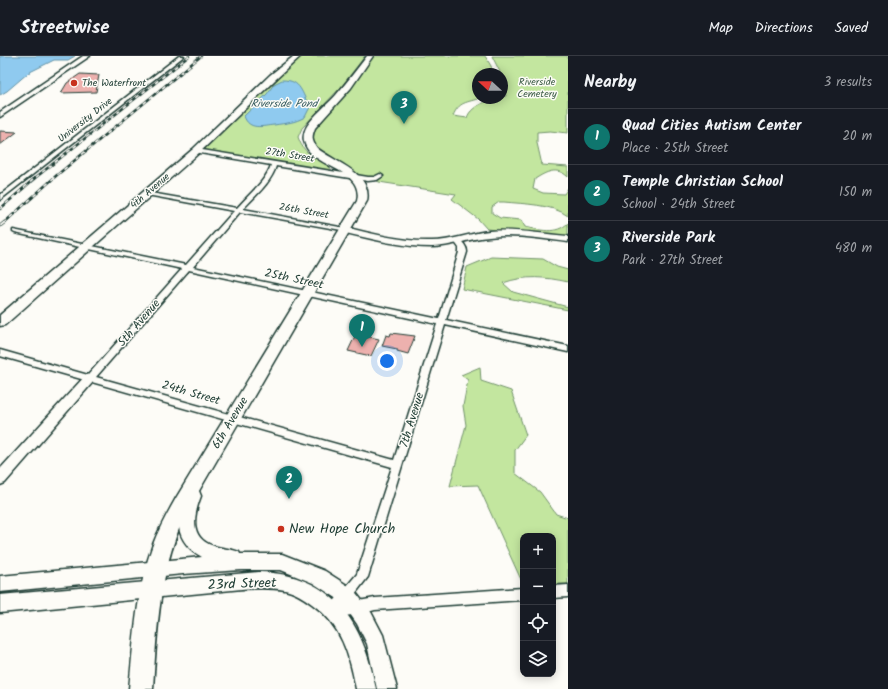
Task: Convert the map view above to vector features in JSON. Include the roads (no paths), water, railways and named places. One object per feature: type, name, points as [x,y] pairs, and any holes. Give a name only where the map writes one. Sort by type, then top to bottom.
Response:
[{"type":"main road","name":"4th Avenue","points":[[0,322],[196,151],[298,56]]},
{"type":"main road","points":[[354,176],[314,150],[307,142],[306,135],[311,127],[348,86],[370,56]]},
{"type":"main road","name":"6th Avenue","points":[[142,689],[147,611],[160,553],[174,519],[359,207],[363,197],[361,186],[354,176]]},
{"type":"main road","points":[[208,460],[187,511],[185,522],[193,540],[198,546],[208,553],[229,557],[257,556],[282,562]]},
{"type":"main road","name":"23rd Street","points":[[0,604],[63,599],[241,562],[282,562],[319,577],[352,601]]},
{"type":"main road","name":"23rd Street","points":[[0,584],[154,579],[280,582],[294,584],[312,593],[334,610]]},
{"type":"main road","points":[[352,601],[364,618],[376,642],[387,689]]},
{"type":"main road","points":[[334,610],[355,643],[362,667],[366,689]]},
{"type":"street","points":[[0,115],[87,56]]},
{"type":"street","name":"University Drive","points":[[0,198],[182,56]]},
{"type":"street","name":"27th Street","points":[[196,151],[372,179],[380,176]]},
{"type":"street","name":"5th Avenue","points":[[0,479],[267,178],[272,171],[274,164]]},
{"type":"street","name":"26th Street","points":[[147,193],[414,243],[438,244],[457,241]]},
{"type":"street","name":"25th Street","points":[[15,231],[568,349]]},
{"type":"street","points":[[457,241],[479,235],[496,233],[568,239]]},
{"type":"street","name":"7th Avenue","points":[[352,601],[362,577],[398,465],[463,252],[463,248],[457,241]]},
{"type":"street","name":"24th Street","points":[[0,353],[398,465]]},
{"type":"street","points":[[556,592],[568,591]]},
{"type":"street","points":[[334,610],[352,601],[375,604],[520,594]]},
{"type":"water","points":[[0,56],[75,56],[68,60],[54,60],[28,73],[0,95]]},
{"type":"water","name":"Riverside Pond","points":[[282,80],[294,82],[300,88],[310,107],[305,117],[290,122],[265,126],[253,126],[249,124],[244,116],[267,94],[274,84]]},
{"type":"railway","points":[[0,209],[35,178],[189,56]]},
{"type":"railway","points":[[4,223],[57,175],[201,56]]},
{"type":"railway","points":[[0,226],[5,222]]},
{"type":"place","name":"The Waterfront","points":[[74,83]]},
{"type":"place","name":"Riverside Park","points":[[404,124]]},
{"type":"place","name":"Quad Cities Autism Center","points":[[362,347]]},
{"type":"place","name":"Temple Christian School","points":[[289,499]]},
{"type":"place","name":"New Hope Church","points":[[281,529]]},
{"type":"park label","name":"Riverside Cemetery","points":[[537,88]]}]
